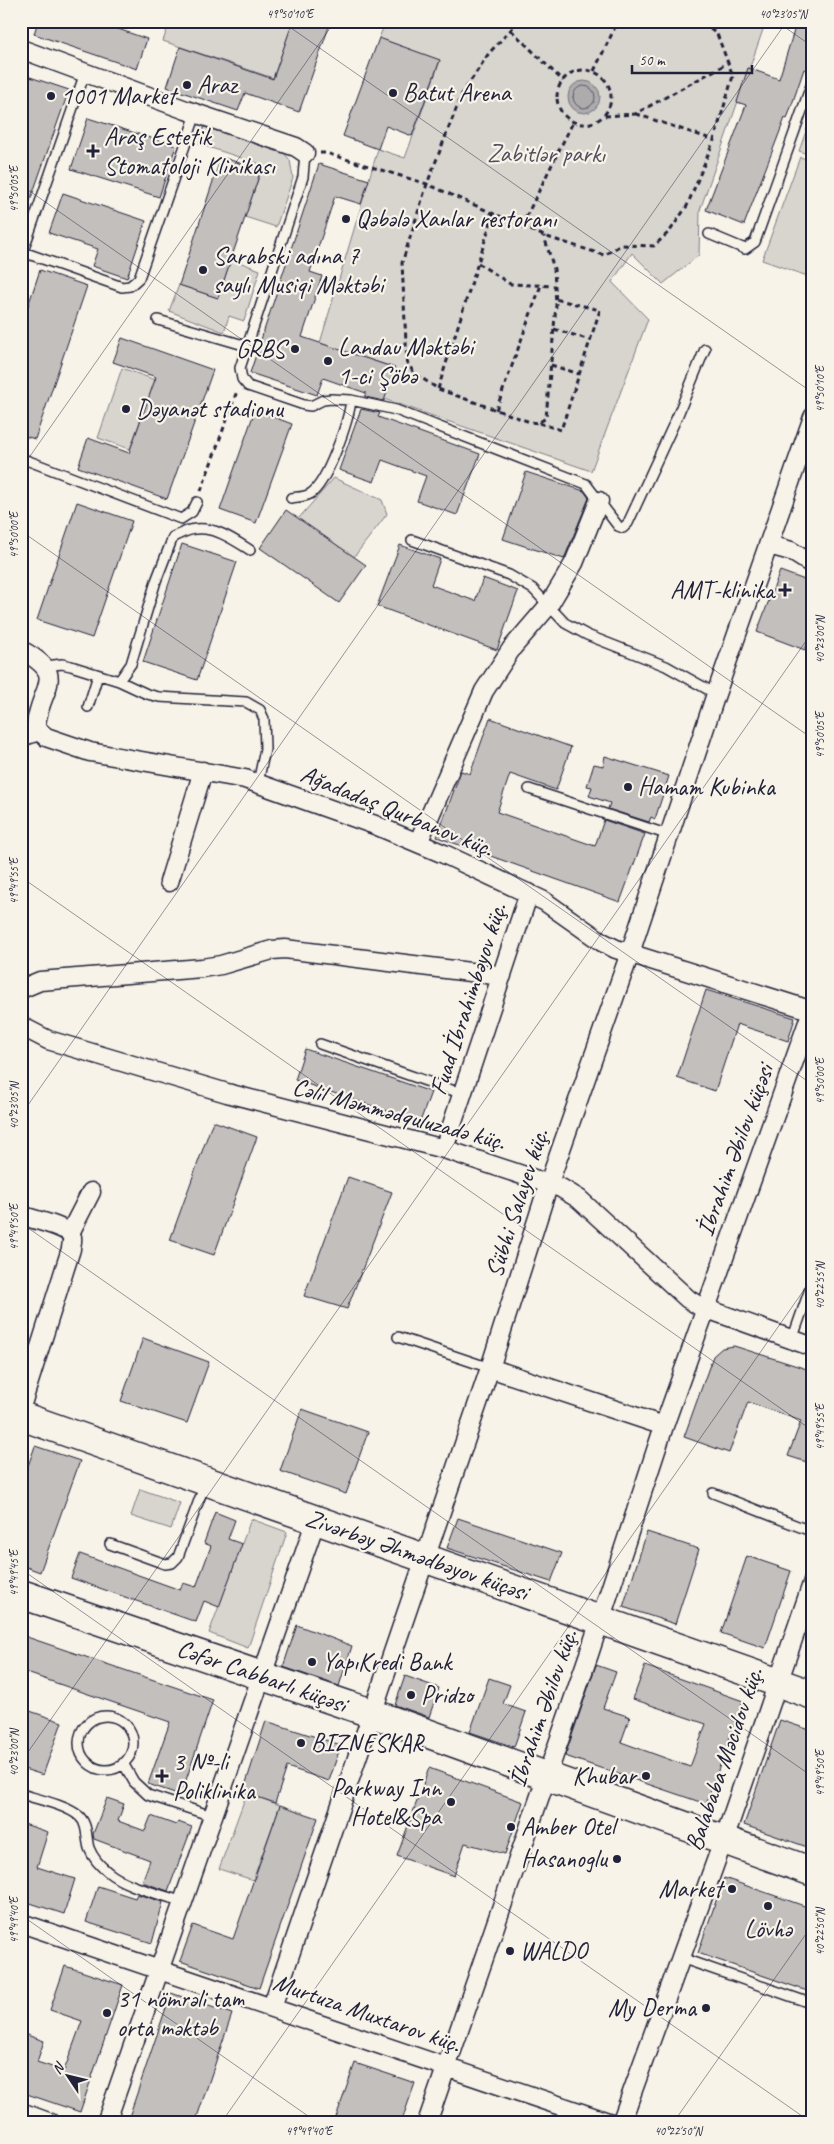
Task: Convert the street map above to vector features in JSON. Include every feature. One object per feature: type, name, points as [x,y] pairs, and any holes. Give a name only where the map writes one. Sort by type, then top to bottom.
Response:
[{"type":"main road","name":"Zivərbəy Əhmədbəyov küçəsi","points":[[21,1416],[813,1695]]},
{"type":"main road","name":"Cəfər Cabbarlı küçəsi","points":[[21,1594],[371,1713],[813,1872]]},
{"type":"street","points":[[21,49],[196,114],[296,147],[305,153]]},
{"type":"street","name":"Sübhi Salayev küç.","points":[[272,2007],[490,1368],[549,1183],[630,953],[716,694],[813,417]]},
{"type":"street","points":[[418,843],[484,692],[512,648],[549,605],[574,563],[600,501]]},
{"type":"street","points":[[769,546],[791,551],[813,565]]},
{"type":"street","points":[[21,650],[46,666],[49,673],[49,684],[37,719],[36,725],[39,731],[21,737]]},
{"type":"street","name":"Ağadadaş Qurbanov küç.","points":[[39,731],[58,742],[90,752],[203,771],[258,783],[418,843],[529,893],[555,907],[602,942],[630,953],[812,1010]]},
{"type":"street","points":[[169,882],[203,771]]},
{"type":"street","name":"Fuad İbrahimbəyov küç.","points":[[444,1149],[529,893]]},
{"type":"street","points":[[21,989],[40,981],[221,965],[272,950],[285,949],[502,976]]},
{"type":"street","name":"İbrahim Əbilov küçəsi","points":[[705,1310],[812,1010]]},
{"type":"street","name":"Cəlil Məmmədquluzadə küç.","points":[[21,1026],[48,1040],[218,1091],[444,1149],[549,1183],[579,1199],[688,1299],[705,1310],[813,1346]]},
{"type":"street","points":[[70,1233],[91,1192]]},
{"type":"street","points":[[21,1215],[63,1229],[70,1233],[72,1239],[71,1249],[21,1407]]},
{"type":"street","name":"İbrahim Əbilov küç.","points":[[426,2123],[705,1310]]},
{"type":"street","points":[[490,1368],[664,1426]]},
{"type":"street","points":[[106,2123],[316,1520]]},
{"type":"street","name":"Balababa Məcidov küç.","points":[[622,2123],[813,1581]]},
{"type":"street","name":"Murtuza Muxtarov küç.","points":[[21,1923],[611,2123]]},
{"type":"street","points":[[21,2112],[52,2123]]},
{"type":"lane","points":[[21,25],[23,21]]},
{"type":"lane","points":[[85,73],[22,255],[122,287],[130,286],[139,278],[196,114]]},
{"type":"lane","points":[[709,234],[745,249],[755,242],[813,80]]},
{"type":"lane","points":[[305,153],[303,177],[240,368],[242,379],[248,386],[310,406],[323,400],[331,399],[351,400],[396,410],[586,484],[618,526],[623,528],[628,523],[677,417],[705,349]]},
{"type":"lane","points":[[158,320],[247,346]]},
{"type":"lane","points":[[291,498],[309,495],[321,484],[348,421],[351,400]]},
{"type":"lane","points":[[21,458],[181,519],[192,512],[197,502]]},
{"type":"lane","points":[[119,681],[131,664],[156,581],[173,537],[194,529],[212,530],[229,537],[250,550]]},
{"type":"lane","points":[[412,540],[509,575],[533,589],[565,623],[587,635],[666,666],[716,694]]},
{"type":"lane","points":[[46,666],[62,664],[119,681],[160,698],[246,702],[260,710],[264,719],[266,748],[258,783]]},
{"type":"lane","points":[[88,707],[98,675]]},
{"type":"lane","points":[[529,789],[669,835]]},
{"type":"lane","points":[[320,1044],[463,1094]]},
{"type":"lane","points":[[792,1340],[813,1280]]},
{"type":"lane","points":[[398,1337],[490,1368]]},
{"type":"lane","points":[[110,1544],[165,1564],[172,1563],[178,1557],[206,1481]]},
{"type":"lane","points":[[713,1493],[813,1532]]},
{"type":"lane","points":[[99,1716],[111,1716],[126,1725],[130,1730],[133,1742],[130,1754],[123,1763],[112,1769],[100,1769],[86,1760],[82,1755],[79,1744],[81,1732],[88,1722],[99,1716]]},
{"type":"lane","points":[[123,1763],[134,1782],[148,1795],[212,1816]]},
{"type":"lane","points":[[21,1794],[79,1816],[85,1826],[89,1848],[94,1859],[109,1873],[125,1882],[183,1902]]},
{"type":"lane","points":[[681,1958],[813,2004]]},
{"type":"path","points":[[519,21],[489,54],[462,94],[426,184],[402,263],[407,362],[414,373],[438,388],[530,422],[561,430],[600,310],[555,299]]},
{"type":"path","points":[[594,71],[618,21]]},
{"type":"path","points":[[305,153],[326,153],[426,184],[494,212],[544,236],[604,255],[621,245],[654,246],[670,231],[686,206],[714,140],[733,76],[717,34],[700,21]]},
{"type":"path","points":[[511,30],[563,80]]},
{"type":"path","points":[[636,114],[728,63]]},
{"type":"path","points":[[605,116],[611,104],[611,91],[605,79],[594,71],[581,69],[569,74],[560,84],[556,97],[560,110],[568,120],[581,125],[594,123],[605,116],[636,114],[714,140]]},
{"type":"path","points":[[522,225],[573,122]]},
{"type":"path","points":[[438,388],[494,212]]},
{"type":"path","points":[[538,423],[546,418],[548,410],[555,299],[554,269],[544,236]]},
{"type":"path","points":[[478,263],[510,284],[555,286]]},
{"type":"path","points":[[496,410],[541,285]]},
{"type":"path","points":[[554,329],[590,340]]},
{"type":"path","points":[[551,365],[579,374]]},
{"type":"path","points":[[197,502],[242,379]]},
{"type":"green space","points":[[170,21],[293,22],[273,78],[163,41]]},
{"type":"green space","name":"Zabitlər parkı","points":[[386,21],[766,21],[700,210],[699,255],[663,284],[632,253],[612,282],[648,319],[591,471],[384,399],[395,368],[320,343],[378,149],[405,158],[440,61],[379,38]]},
{"type":"green space","points":[[811,117],[813,118],[813,156],[799,151]]},
{"type":"green space","points":[[204,127],[282,151],[290,160],[293,178],[276,227],[245,217],[263,165],[199,144]]},
{"type":"green space","points":[[800,157],[813,161],[813,278],[762,260]]},
{"type":"green space","points":[[231,259],[260,270],[244,321],[229,316],[224,332],[169,311],[179,285],[218,298]]},
{"type":"green space","name":"Dəyanət stadionu","points":[[122,368],[155,380],[130,449],[98,438]]},
{"type":"green space","points":[[334,478],[382,500],[387,514],[354,557],[298,519]]},
{"type":"green space","points":[[140,1489],[180,1503],[171,1529],[131,1516]]},
{"type":"green space","points":[[251,1519],[287,1532],[248,1648],[209,1633]]},
{"type":"green space","points":[[243,1792],[280,1805],[253,1880],[219,1869],[245,1798]]},
{"type":"water","points":[[584,81],[590,82],[595,86],[599,91],[599,103],[595,108],[590,112],[584,113],[578,112],[573,108],[569,103],[568,97],[569,91],[573,86],[578,82]]},
{"type":"building","points":[[38,21],[95,21],[147,39],[137,69],[34,34]]},
{"type":"building","points":[[293,21],[331,21],[299,112],[245,93],[238,111],[167,87],[180,47],[273,79]]},
{"type":"building","points":[[797,21],[813,24],[813,63],[810,71],[804,69],[787,119],[785,118],[744,225],[706,210],[746,105],[737,102],[748,68],[779,79]]},
{"type":"building","name":"Batut Arena","points":[[379,38],[440,60],[412,136],[386,126],[378,149],[343,136]]},
{"type":"building","points":[[21,74],[69,90],[23,221],[21,221]]},
{"type":"building","points":[[88,118],[176,146],[159,197],[71,169]]},
{"type":"building","points":[[221,157],[261,170],[218,298],[179,285]]},
{"type":"building","points":[[319,164],[369,180],[361,204],[335,196],[310,272],[322,276],[302,337],[395,368],[384,401],[365,397],[366,393],[323,378],[317,395],[250,373]]},
{"type":"building","points":[[63,193],[146,221],[127,278],[92,266],[98,249],[49,233]]},
{"type":"building","points":[[40,270],[87,286],[35,439],[21,435],[21,327]]},
{"type":"building","points":[[122,338],[213,370],[167,499],[78,467],[88,438],[129,453],[156,377],[113,362]]},
{"type":"building","points":[[361,409],[380,413],[378,417],[480,454],[457,515],[417,501],[426,476],[382,460],[374,482],[339,470]]},
{"type":"building","points":[[255,410],[292,424],[256,523],[220,510]]},
{"type":"building","points":[[526,472],[584,491],[589,498],[564,559],[503,539]]},
{"type":"building","points":[[77,502],[132,521],[92,638],[37,620]]},
{"type":"building","points":[[286,510],[366,565],[339,603],[260,548]]},
{"type":"building","points":[[182,544],[237,562],[197,680],[143,662]]},
{"type":"building","points":[[400,545],[440,559],[431,585],[475,601],[483,578],[518,591],[497,650],[377,606]]},
{"type":"building","points":[[780,571],[813,583],[813,630],[805,650],[757,632]]},
{"type":"building","points":[[490,718],[571,747],[556,790],[510,774],[497,812],[595,846],[604,820],[645,834],[620,902],[437,837],[461,771],[470,774]]},
{"type":"building","name":"Hamam Kubinka","points":[[605,756],[669,776],[655,819],[651,817],[649,822],[608,809],[610,803],[589,796],[592,787],[587,786],[594,764],[603,766]]},
{"type":"building","points":[[706,990],[795,1018],[788,1041],[737,1024],[715,1091],[677,1078]]},
{"type":"building","points":[[305,1049],[431,1092],[420,1122],[295,1080]]},
{"type":"building","points":[[213,1121],[257,1137],[214,1255],[170,1240]]},
{"type":"building","points":[[348,1177],[392,1192],[347,1309],[304,1296]]},
{"type":"building","points":[[143,1338],[209,1362],[187,1423],[121,1401]]},
{"type":"building","points":[[734,1346],[813,1371],[813,1464],[788,1456],[801,1421],[748,1402],[729,1453],[684,1437],[713,1356],[722,1348]]},
{"type":"building","points":[[302,1409],[368,1432],[346,1494],[280,1471]]},
{"type":"building","points":[[35,1446],[80,1461],[40,1572],[21,1565],[21,1486]]},
{"type":"building","points":[[215,1512],[235,1520],[228,1539],[242,1544],[219,1607],[204,1601],[196,1622],[71,1578],[80,1554],[180,1590],[183,1583],[196,1587],[211,1546],[204,1543]]},
{"type":"building","points":[[458,1518],[562,1553],[551,1582],[447,1548]]},
{"type":"building","points":[[647,1532],[699,1549],[675,1624],[623,1607]]},
{"type":"building","points":[[747,1556],[791,1571],[765,1648],[721,1633]]},
{"type":"building","points":[[297,1625],[352,1646],[339,1686],[283,1667]]},
{"type":"building","points":[[21,1635],[213,1700],[181,1795],[148,1784],[170,1722],[21,1671]]},
{"type":"building","points":[[596,1665],[616,1672],[603,1708],[630,1717],[621,1742],[690,1767],[706,1724],[633,1699],[645,1666],[743,1701],[706,1804],[565,1756]]},
{"type":"building","points":[[405,1676],[439,1688],[429,1717],[395,1705]]},
{"type":"building","points":[[489,1678],[510,1685],[503,1704],[526,1712],[514,1747],[470,1732]]},
{"type":"building","points":[[21,1708],[62,1722],[43,1775],[21,1768]]},
{"type":"building","points":[[780,1720],[813,1731],[813,1849],[744,1825]]},
{"type":"building","points":[[266,1721],[341,1745],[329,1781],[287,1767],[275,1803],[243,1792]]},
{"type":"building","name":"Parkway Inn Hotel&Spa","points":[[429,1768],[523,1802],[505,1854],[465,1843],[454,1876],[397,1856]]},
{"type":"building","points":[[107,1798],[124,1804],[118,1821],[145,1831],[151,1816],[176,1825],[178,1822],[192,1827],[168,1891],[142,1882],[150,1860],[94,1839],[93,1834]]},
{"type":"building","points":[[280,1805],[318,1818],[259,1988],[180,1961],[193,1925],[233,1939]]},
{"type":"building","points":[[21,1823],[48,1832],[37,1867],[75,1879],[64,1914],[21,1900]]},
{"type":"building","points":[[724,1878],[813,1909],[813,1993],[698,1953]]},
{"type":"building","points":[[98,1886],[135,1898],[137,1894],[163,1902],[152,1943],[86,1922]]},
{"type":"building","points":[[65,1966],[123,1985],[80,2112],[21,2092],[21,2033],[44,2041],[37,2062],[64,2071],[82,2021],[50,2010]]},
{"type":"building","points":[[171,1993],[232,2014],[195,2123],[127,2123]]},
{"type":"building","points":[[355,2063],[415,2083],[401,2123],[334,2123]]},
{"type":"place","name":"Araz","points":[[187,85]]},
{"type":"place","name":"Batut Arena","points":[[393,93]]},
{"type":"place","name":"1001 Market","points":[[51,96]]},
{"type":"place","name":"Araş Estetik Stomatoloji Klinikası","points":[[93,151]]},
{"type":"place","name":"Qəbələ Xanlar restoranı","points":[[346,219]]},
{"type":"place","name":"Sarabski adına 7 saylı Musiqi Məktəbi","points":[[203,270]]},
{"type":"place","name":"GRBS","points":[[295,349]]},
{"type":"place","name":"Landau Məktəbi 1-ci Şöbə","points":[[328,361]]},
{"type":"place","name":"Dəyanət stadionu","points":[[126,409]]},
{"type":"place","name":"AMT-klinika","points":[[785,590]]},
{"type":"place","name":"Hamam Kubinka","points":[[628,787]]},
{"type":"place","name":"YapıKredi Bank","points":[[312,1662]]},
{"type":"place","name":"Pridzo","points":[[411,1695]]},
{"type":"place","name":"BIZNESKAR","points":[[301,1743]]},
{"type":"place","name":"3 №-li Poliklinika","points":[[162,1776]]},
{"type":"place","name":"Khubar","points":[[646,1776]]},
{"type":"place","name":"Parkway Inn Hotel&Spa","points":[[451,1802]]},
{"type":"place","name":"Amber Otel","points":[[511,1827]]},
{"type":"place","name":"Hasanoglu","points":[[617,1859]]},
{"type":"place","name":"Market","points":[[732,1889]]},
{"type":"place","name":"Lövhə","points":[[768,1906]]},
{"type":"place","name":"WALDO","points":[[510,1951]]},
{"type":"place","name":"My Derma","points":[[706,2008]]},
{"type":"place","name":"31 nömrəli tam orta məktəb","points":[[107,2013]]}]
